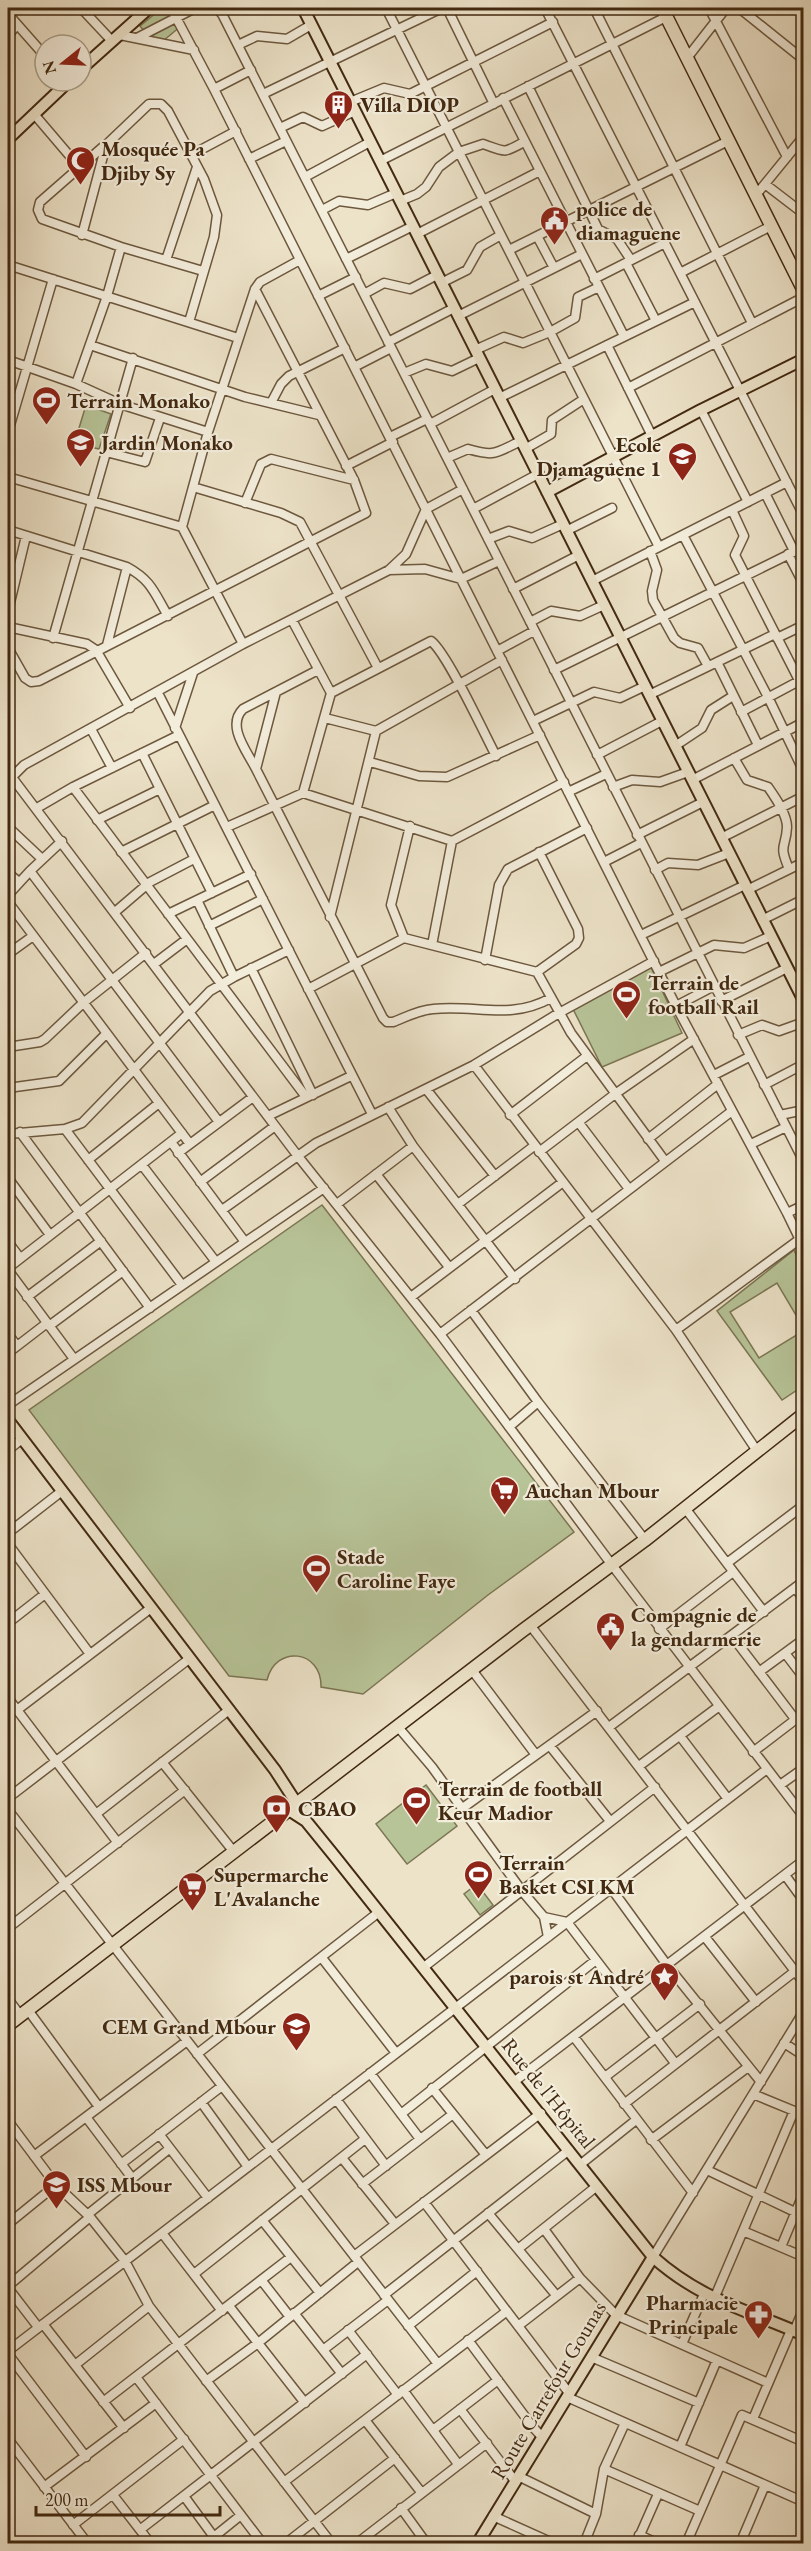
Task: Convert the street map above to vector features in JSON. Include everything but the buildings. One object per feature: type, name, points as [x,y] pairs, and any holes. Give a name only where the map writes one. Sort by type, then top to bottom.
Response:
[{"type":"highway","points":[[664,12],[804,291]]},
{"type":"highway","points":[[8,2025],[530,1625],[645,1540],[804,1414]]},
{"type":"main road","points":[[93,58],[148,8]]},
{"type":"main road","points":[[303,8],[786,968],[800,983],[804,1001]]},
{"type":"main road","points":[[8,139],[56,93]]},
{"type":"main road","points":[[547,492],[701,410],[804,359]]},
{"type":"main road","points":[[8,1420],[275,1770],[296,1805]]},
{"type":"main road","name":"Rue de l'Hôpital","points":[[296,1805],[306,1821],[541,2113],[653,2258],[687,2285],[709,2297],[796,2332]]},
{"type":"main road","name":"Route Carrefour Gounas","points":[[477,2544],[653,2258]]},
{"type":"street","points":[[81,8],[115,38],[136,38],[194,50]]},
{"type":"street","points":[[171,8],[236,132],[676,1006],[804,1248]]},
{"type":"street","points":[[136,38],[195,8]]},
{"type":"street","points":[[230,8],[220,10],[804,1162]]},
{"type":"street","points":[[386,8],[659,547]]},
{"type":"street","points":[[263,94],[397,29],[428,11],[445,8],[494,104]]},
{"type":"street","points":[[545,8],[739,391],[787,483],[800,502],[804,516]]},
{"type":"street","points":[[594,8],[752,323]]},
{"type":"street","points":[[709,8],[787,157]]},
{"type":"street","points":[[687,58],[726,8]]},
{"type":"street","points":[[739,8],[804,60]]},
{"type":"street","points":[[380,161],[612,44],[664,12]]},
{"type":"street","points":[[8,14],[33,43]]},
{"type":"street","points":[[280,128],[303,117],[322,126],[379,89],[390,89],[405,95],[552,22]]},
{"type":"street","points":[[8,34],[17,25]]},
{"type":"street","points":[[238,45],[257,36],[287,39],[311,25]]},
{"type":"street","points":[[214,89],[251,70]]},
{"type":"street","points":[[528,86],[598,229],[617,239],[656,321]]},
{"type":"street","points":[[504,99],[624,336]]},
{"type":"street","points":[[189,322],[216,228],[218,215],[191,155],[168,111],[161,104],[155,102],[143,107],[106,145],[38,206],[39,215],[46,222],[121,248],[203,271]]},
{"type":"street","points":[[34,114],[80,168]]},
{"type":"street","points":[[191,155],[236,132]]},
{"type":"street","points":[[756,195],[803,137]]},
{"type":"street","points":[[249,159],[286,141]]},
{"type":"street","points":[[509,250],[728,141]]},
{"type":"street","points":[[305,177],[370,142]]},
{"type":"street","points":[[322,210],[339,201],[368,205],[417,194],[426,187],[439,167],[459,152],[483,144],[498,151],[504,151],[524,142]]},
{"type":"street","points":[[82,235],[106,145]]},
{"type":"street","points":[[166,260],[197,167]]},
{"type":"street","points":[[346,259],[484,200],[540,171]]},
{"type":"street","points":[[765,184],[804,214]]},
{"type":"street","points":[[680,273],[771,226]]},
{"type":"street","points":[[364,294],[384,284],[410,289],[467,270],[480,247],[501,235]]},
{"type":"street","points":[[537,236],[554,268]]},
{"type":"street","points":[[404,373],[426,364],[452,371],[504,337],[523,343],[550,332],[572,320],[578,297],[629,261],[664,243]]},
{"type":"street","points":[[76,384],[121,248]]},
{"type":"street","points":[[354,367],[390,345],[456,312],[582,254]]},
{"type":"street","points":[[243,644],[182,527],[208,432],[255,289],[260,282],[300,260]]},
{"type":"street","points":[[8,266],[238,338]]},
{"type":"street","points":[[318,296],[356,277]]},
{"type":"street","points":[[8,432],[53,279]]},
{"type":"street","points":[[8,648],[25,678],[31,682],[39,681],[366,513],[354,480],[255,289]]},
{"type":"street","points":[[628,388],[804,297]]},
{"type":"street","points":[[346,466],[428,421],[567,364],[695,302]]},
{"type":"street","points":[[90,345],[271,404],[319,415]]},
{"type":"street","points":[[607,345],[652,436]]},
{"type":"street","points":[[271,404],[282,384],[296,371],[345,348]]},
{"type":"street","points":[[53,638],[133,358]]},
{"type":"street","points":[[8,360],[76,384],[120,404],[208,432]]},
{"type":"street","points":[[447,458],[468,448],[485,455],[492,454],[551,434],[554,417],[584,399]]},
{"type":"street","points":[[701,410],[748,502]]},
{"type":"street","points":[[106,452],[145,462],[160,418]]},
{"type":"street","points":[[245,503],[261,464],[265,460],[271,459],[354,480]]},
{"type":"street","points":[[473,509],[538,474]]},
{"type":"street","points":[[8,477],[182,527]]},
{"type":"street","points":[[592,581],[787,483]]},
{"type":"street","points":[[193,487],[291,517],[300,522],[378,668]]},
{"type":"street","points":[[463,489],[426,509],[406,554],[389,570],[243,644],[24,765],[9,776],[37,808],[297,1155],[440,1334],[659,1629],[804,1817]]},
{"type":"street","points":[[765,493],[804,585]]},
{"type":"street","points":[[488,539],[509,531],[532,538],[612,508]]},
{"type":"street","points":[[732,510],[744,536],[735,555],[804,690]]},
{"type":"street","points":[[8,530],[126,567],[146,578],[168,616]]},
{"type":"street","points":[[683,535],[768,697],[804,772]]},
{"type":"street","points":[[8,611],[26,536]]},
{"type":"street","points":[[554,670],[804,547]]},
{"type":"street","points":[[650,551],[657,570],[652,596],[674,638],[680,644],[698,648],[712,664],[733,696],[758,745]]},
{"type":"street","points":[[513,589],[579,555]]},
{"type":"street","points":[[389,570],[425,569],[461,579],[499,561]]},
{"type":"street","points":[[107,645],[126,567]]},
{"type":"street","points":[[530,622],[551,611],[579,616],[604,605]]},
{"type":"street","points":[[292,620],[331,693],[303,793]]},
{"type":"street","points":[[533,721],[594,692],[620,698],[647,690],[804,625]]},
{"type":"street","points":[[8,627],[53,638],[79,640],[96,650],[130,708]]},
{"type":"street","points":[[497,651],[534,631]]},
{"type":"street","points":[[331,693],[430,641],[438,648],[496,756]]},
{"type":"street","points":[[325,718],[376,731],[502,660]]},
{"type":"street","points":[[318,670],[243,709],[235,721],[236,730],[383,1018],[387,1022],[432,1009],[463,1007],[501,1011],[527,1009],[550,998]]},
{"type":"street","points":[[37,808],[142,753],[177,731],[193,672]]},
{"type":"street","points":[[741,712],[799,681]]},
{"type":"street","points":[[256,769],[276,692]]},
{"type":"street","points":[[158,693],[372,1114]]},
{"type":"street","points":[[675,746],[702,728],[711,710],[733,696]]},
{"type":"street","points":[[597,755],[662,721]]},
{"type":"street","points":[[613,787],[632,780],[660,782],[690,776],[734,758],[804,722]]},
{"type":"street","points":[[91,729],[112,768]]},
{"type":"street","points":[[330,917],[376,731]]},
{"type":"street","points":[[370,762],[434,778],[460,773],[540,735]]},
{"type":"street","points":[[142,753],[212,893]]},
{"type":"street","points":[[734,758],[747,780],[768,787],[780,808],[787,827],[782,852],[789,869]]},
{"type":"street","points":[[568,792],[606,774]]},
{"type":"street","points":[[227,827],[303,793],[452,841],[564,782]]},
{"type":"street","points":[[73,788],[309,1096]]},
{"type":"street","points":[[97,820],[160,789]]},
{"type":"street","points":[[721,838],[804,796]]},
{"type":"street","points":[[604,862],[703,802]]},
{"type":"street","points":[[121,852],[215,805]]},
{"type":"street","points":[[404,938],[391,905],[410,826]]},
{"type":"street","points":[[8,827],[42,859]]},
{"type":"street","points":[[485,960],[498,885],[502,875],[508,869],[587,828]]},
{"type":"street","points":[[432,945],[452,841]]},
{"type":"street","points":[[8,895],[42,859],[62,842]]},
{"type":"street","points":[[308,989],[404,938],[537,972],[576,944],[579,938],[578,929],[539,852]]},
{"type":"street","points":[[655,870],[669,863],[698,865],[729,853]]},
{"type":"street","points":[[115,912],[146,885],[194,859]]},
{"type":"street","points":[[641,935],[804,862]]},
{"type":"street","points":[[30,871],[219,1122]]},
{"type":"street","points":[[8,873],[19,882]]},
{"type":"street","points":[[168,914],[250,874]]},
{"type":"street","points":[[209,926],[263,898]]},
{"type":"street","points":[[762,920],[804,899]]},
{"type":"street","points":[[197,900],[234,976]]},
{"type":"street","points":[[8,902],[190,1144]]},
{"type":"street","points":[[8,954],[33,936]]},
{"type":"street","points":[[659,972],[718,944],[744,948],[771,936]]},
{"type":"street","points":[[154,964],[187,939]]},
{"type":"street","points":[[8,1123],[8,1134],[65,1129],[82,1123],[189,1011],[221,984],[289,950]]},
{"type":"street","points":[[8,1047],[40,1042],[83,1002],[146,953]]},
{"type":"street","points":[[222,1210],[297,1155],[372,1114],[474,1065],[558,1013],[654,962]]},
{"type":"street","points":[[251,968],[309,1096]]},
{"type":"street","points":[[721,1001],[786,968]]},
{"type":"street","points":[[537,972],[558,1013],[587,1056],[665,1161]]},
{"type":"street","points":[[676,1006],[714,986]]},
{"type":"street","points":[[738,1035],[762,1025],[779,1031],[804,1022]]},
{"type":"street","points":[[8,1088],[59,1081],[106,1034]]},
{"type":"street","points":[[458,1204],[495,1176],[579,1123],[615,1094],[694,1039]]},
{"type":"street","points":[[510,1115],[587,1056]]},
{"type":"street","points":[[714,1075],[749,1057]]},
{"type":"street","points":[[764,1085],[804,1064]]},
{"type":"street","points":[[474,1065],[676,1330],[757,1451]]},
{"type":"street","points":[[268,1116],[351,1076]]},
{"type":"street","points":[[648,1139],[718,1084]]},
{"type":"street","points":[[426,1089],[495,1176]]},
{"type":"street","points":[[178,1153],[253,1096]]},
{"type":"street","points":[[88,1160],[159,1103]]},
{"type":"street","points":[[388,1107],[413,1146],[515,1279]]},
{"type":"street","points":[[780,1115],[804,1110]]},
{"type":"street","points":[[440,1334],[515,1279],[732,1111]]},
{"type":"street","points":[[579,1123],[629,1189]]},
{"type":"street","points":[[200,1182],[275,1126]]},
{"type":"street","points":[[751,1144],[786,1127]]},
{"type":"street","points":[[65,1129],[182,1285]]},
{"type":"street","points":[[20,1132],[150,1308]]},
{"type":"street","points":[[74,1359],[8,1269],[182,1133]]},
{"type":"street","points":[[171,1142],[245,1242]]},
{"type":"street","points":[[337,1204],[413,1146]]},
{"type":"street","points":[[142,1165],[216,1262]]},
{"type":"street","points":[[376,1174],[449,1268]]},
{"type":"street","points":[[8,1178],[50,1235]]},
{"type":"street","points":[[411,1297],[563,1182]]},
{"type":"street","points":[[8,1405],[324,1188]]},
{"type":"street","points":[[787,1213],[804,1205]]},
{"type":"street","points":[[676,1330],[800,1239]]},
{"type":"street","points":[[27,1297],[101,1241]]},
{"type":"street","points":[[8,1242],[20,1258]]},
{"type":"street","points":[[8,1353],[123,1271]]},
{"type":"street","points":[[471,1310],[538,1402],[645,1540]]},
{"type":"street","points":[[8,1334],[16,1346]]},
{"type":"street","points":[[509,1427],[538,1402]]},
{"type":"street","points":[[8,1450],[22,1439]]},
{"type":"street","points":[[8,1533],[62,1491]]},
{"type":"street","points":[[727,1563],[803,1506]]},
{"type":"street","points":[[685,1508],[764,1611]]},
{"type":"street","points":[[8,1544],[90,1654]]},
{"type":"street","points":[[659,1629],[733,1572]]},
{"type":"street","points":[[609,1727],[690,1669],[804,1581]]},
{"type":"street","points":[[795,1588],[804,1599]]},
{"type":"street","points":[[8,1623],[45,1594]]},
{"type":"street","points":[[17,1710],[151,1608]]},
{"type":"street","points":[[530,1625],[804,1983]]},
{"type":"street","points":[[732,1636],[795,1719]]},
{"type":"street","points":[[759,1672],[804,1639]]},
{"type":"street","points":[[785,1653],[804,1678]]},
{"type":"street","points":[[8,1798],[189,1659]]},
{"type":"street","points":[[472,1670],[537,1755]]},
{"type":"street","points":[[8,1698],[118,1842]]},
{"type":"street","points":[[639,1766],[718,1707]]},
{"type":"street","points":[[96,1814],[229,1710]]},
{"type":"street","points":[[464,1808],[597,1711]]},
{"type":"street","points":[[753,1752],[804,1713]]},
{"type":"street","points":[[398,1726],[464,1808],[522,1891],[544,1917],[548,1937]]},
{"type":"street","points":[[680,1736],[728,1799]]},
{"type":"street","points":[[550,1746],[610,1821]]},
{"type":"street","points":[[162,1762],[234,1852]]},
{"type":"street","points":[[780,1785],[804,1768]]},
{"type":"street","points":[[86,2457],[8,2352],[767,1769]]},
{"type":"street","points":[[424,1967],[655,1787]]},
{"type":"street","points":[[8,1928],[185,1790]]},
{"type":"street","points":[[8,1810],[438,2364]]},
{"type":"street","points":[[515,2081],[804,1860]]},
{"type":"street","points":[[785,1875],[804,1901]]},
{"type":"street","points":[[611,1888],[667,1965],[760,2082]]},
{"type":"street","points":[[197,2054],[380,1912]]},
{"type":"street","points":[[544,1917],[567,1922],[675,2063]]},
{"type":"street","points":[[705,1937],[756,2002]]},
{"type":"street","points":[[322,1958],[396,2053]]},
{"type":"street","points":[[401,2114],[596,1960]]},
{"type":"street","points":[[624,2104],[794,1972]]},
{"type":"street","points":[[8,1999],[24,2013],[99,2107]]},
{"type":"street","points":[[605,2077],[700,2004]]},
{"type":"street","points":[[653,2258],[804,2011]]},
{"type":"street","points":[[574,2037],[693,2193]]},
{"type":"street","points":[[34,2156],[187,2040]]},
{"type":"street","points":[[784,2043],[804,2056]]},
{"type":"street","points":[[651,2140],[748,2067]]},
{"type":"street","points":[[370,2073],[420,2139]]},
{"type":"street","points":[[122,2164],[222,2086]]},
{"type":"street","points":[[432,2088],[486,2155]]},
{"type":"street","points":[[753,2094],[804,2115]]},
{"type":"street","points":[[336,2099],[386,2166]]},
{"type":"street","points":[[201,2102],[248,2167]]},
{"type":"street","points":[[682,2344],[709,2297],[742,2231],[794,2111]]},
{"type":"street","points":[[207,2381],[320,2293],[395,2224],[541,2113]]},
{"type":"street","points":[[362,2184],[453,2114]]},
{"type":"street","points":[[86,2117],[132,2178]]},
{"type":"street","points":[[581,2164],[636,2120]]},
{"type":"street","points":[[8,2121],[56,2185],[88,2216],[125,2261],[149,2306],[332,2544]]},
{"type":"street","points":[[159,2134],[208,2198]]},
{"type":"street","points":[[194,2274],[365,2139]]},
{"type":"street","points":[[124,2428],[8,2287],[132,2178],[169,2149]]},
{"type":"street","points":[[323,2350],[453,2240],[569,2150]]},
{"type":"street","points":[[342,2158],[395,2224]]},
{"type":"street","points":[[707,2170],[795,2212]]},
{"type":"street","points":[[8,2224],[56,2185]]},
{"type":"street","points":[[518,2248],[597,2186]]},
{"type":"street","points":[[781,2247],[804,2192]]},
{"type":"street","points":[[424,2202],[568,2395],[625,2423],[804,2502]]},
{"type":"street","points":[[488,2213],[556,2295]]},
{"type":"street","points":[[262,2220],[320,2293]]},
{"type":"street","points":[[544,2229],[580,2278],[616,2315],[768,2383]]},
{"type":"street","points":[[742,2231],[804,2257]]},
{"type":"street","points":[[162,2233],[194,2274],[258,2343],[305,2403]]},
{"type":"street","points":[[103,2402],[291,2257]]},
{"type":"street","points":[[408,2326],[477,2271]]},
{"type":"street","points":[[518,2326],[580,2278]]},
{"type":"street","points":[[262,2281],[342,2374]]},
{"type":"street","points":[[75,2366],[149,2306]]},
{"type":"street","points":[[753,2419],[768,2383],[796,2332],[804,2308]]},
{"type":"street","points":[[284,2482],[507,2311]]},
{"type":"street","points":[[348,2331],[433,2430],[458,2464]]},
{"type":"street","points":[[468,2340],[542,2437]]},
{"type":"street","points":[[141,2529],[367,2354]]},
{"type":"street","points":[[591,2357],[699,2403]]},
{"type":"street","points":[[680,2447],[717,2360]]},
{"type":"street","points":[[136,2377],[263,2544]]},
{"type":"street","points":[[433,2430],[498,2380]]},
{"type":"street","points":[[44,2487],[156,2403]]},
{"type":"street","points":[[460,2409],[517,2479],[596,2514]]},
{"type":"street","points":[[686,2544],[740,2417],[745,2415],[802,2438]]},
{"type":"street","points":[[365,2420],[421,2492]]},
{"type":"street","points":[[584,2544],[596,2514],[604,2469],[625,2423]]},
{"type":"street","points":[[8,2439],[88,2544]]},
{"type":"street","points":[[73,2525],[184,2439]]},
{"type":"street","points":[[356,2544],[487,2443]]},
{"type":"street","points":[[285,2544],[395,2458]]},
{"type":"street","points":[[604,2469],[700,2511]]},
{"type":"street","points":[[740,2544],[765,2485]]},
{"type":"street","points":[[658,2494],[638,2539],[659,2544]]},
{"type":"street","points":[[113,2495],[151,2544]]},
{"type":"street","points":[[184,2496],[214,2536]]},
{"type":"street","points":[[400,2508],[427,2544]]},
{"type":"street","points":[[205,2544],[241,2515]]},
{"type":"street","points":[[493,2516],[535,2540],[555,2544]]},
{"type":"green space","points":[[162,8],[166,8],[181,26],[157,46],[140,26]]},
{"type":"green space","points":[[86,405],[111,414],[99,449],[79,444],[76,438]]},
{"type":"green space","name":"Terrain de football Rail","points":[[651,967],[682,1033],[602,1067],[572,1007]]},
{"type":"green space","name":"Stade Caroline Faye","points":[[322,1205],[574,1532],[488,1595],[363,1694],[321,1687],[314,1665],[298,1656],[279,1661],[272,1668],[267,1680],[229,1676],[29,1410]]},
{"type":"green space","points":[[794,1250],[803,1270],[803,1327],[777,1283],[730,1312],[759,1358],[803,1331],[803,1386],[782,1400],[717,1311]]},
{"type":"green space","name":"Terrain de football Keur Madior","points":[[426,1785],[457,1826],[407,1864],[376,1824]]},
{"type":"green space","name":"Terrain Basket CSI KM","points":[[477,1884],[493,1905],[480,1915],[464,1894]]},
{"type":"place","name":"Villa DIOP","points":[[339,130]]},
{"type":"place","name":"Mosquée Pa Djiby Sy","points":[[80,186]]},
{"type":"place","name":"police de diamaguene","points":[[555,246]]},
{"type":"place","name":"Terrain Monako","points":[[46,426]]},
{"type":"place","name":"Jardin Monako","points":[[80,468]]},
{"type":"place","name":"Ecole Djamaguene 1","points":[[682,482]]},
{"type":"place","name":"Terrain de football Rail","points":[[627,1020]]},
{"type":"place","name":"Auchan Mbour","points":[[504,1516]]},
{"type":"place","name":"Stade Caroline Faye","points":[[316,1594]]},
{"type":"place","name":"Compagnie de la gendarmerie","points":[[610,1652]]},
{"type":"place","name":"Terrain de football Keur Madior","points":[[417,1826]]},
{"type":"place","name":"CBAO","points":[[277,1834]]},
{"type":"place","name":"Terrain Basket CSI KM","points":[[478,1900]]},
{"type":"place","name":"Supermarche L'Avalanche","points":[[193,1912]]},
{"type":"place","name":"parois st André","points":[[665,2002]]},
{"type":"place","name":"CEM Grand Mbour","points":[[297,2052]]},
{"type":"place","name":"ISS Mbour","points":[[56,2210]]},
{"type":"place","name":"Pharmacie Principale","points":[[759,2340]]}]
